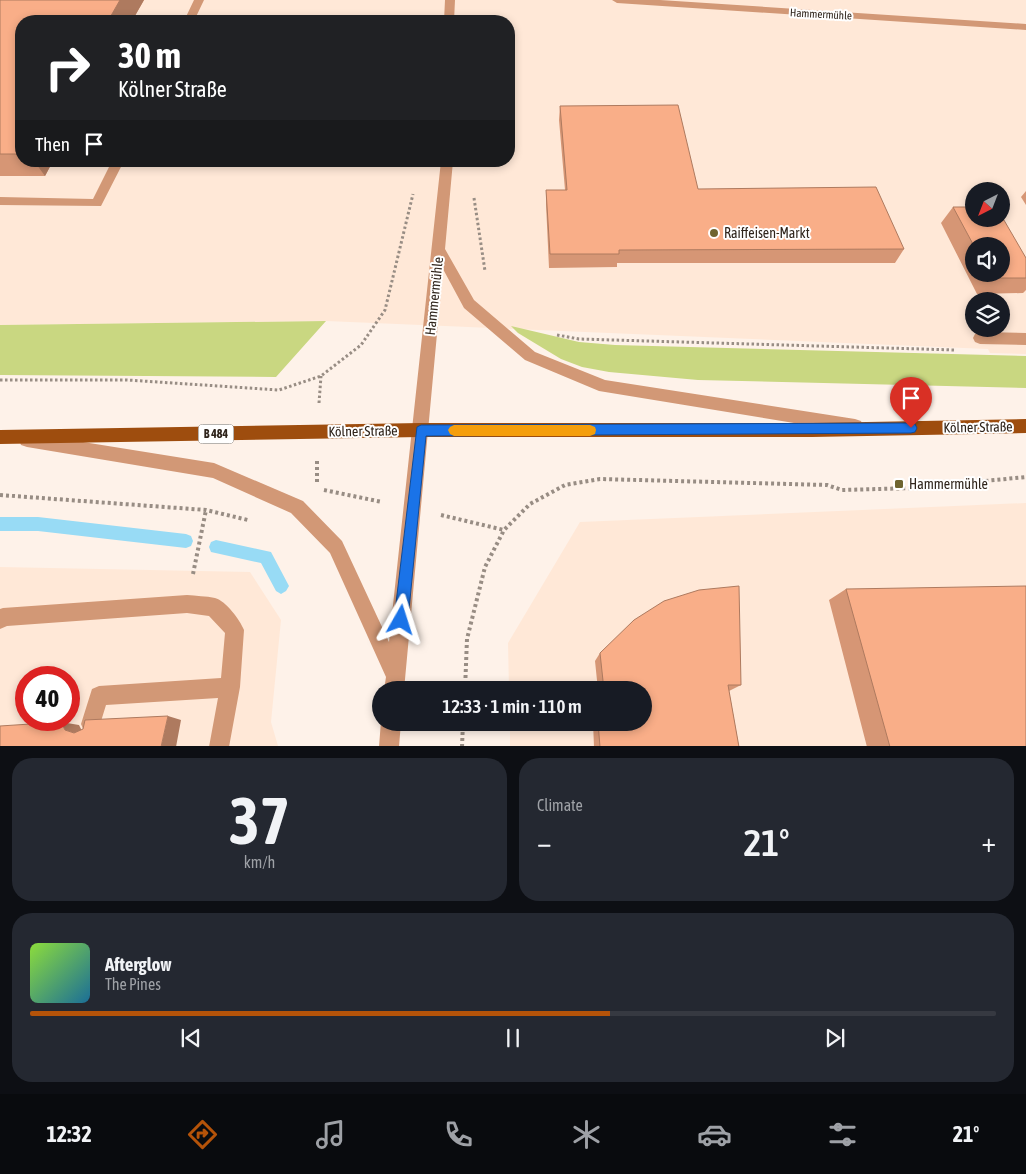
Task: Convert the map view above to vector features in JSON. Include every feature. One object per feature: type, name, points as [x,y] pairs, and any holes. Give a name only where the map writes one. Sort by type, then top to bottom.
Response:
[{"type":"main road","name":"Kölner Straße","points":[[5,437],[421,430],[1026,426]]},
{"type":"street","points":[[192,15],[199,0]]},
{"type":"street","points":[[450,0],[450,15]]},
{"type":"street","name":"Hammermühle","points":[[617,0],[1026,27]]},
{"type":"street","points":[[0,201],[97,203],[115,167]]},
{"type":"street","name":"Hammermühle","points":[[395,681],[446,167]]},
{"type":"street","points":[[439,250],[469,304],[530,356],[604,386],[874,428]]},
{"type":"street","points":[[980,338],[1026,339]]},
{"type":"street","points":[[5,437],[214,470],[297,508],[336,547],[394,681]]},
{"type":"street","points":[[0,620],[3,617],[186,604],[214,607],[235,630],[230,687],[219,746]]},
{"type":"street","points":[[91,724],[99,696],[230,687]]},
{"type":"street","points":[[389,746],[390,731]]},
{"type":"path","points":[[0,380],[127,380],[279,390],[321,376],[361,345],[385,310],[415,187]]},
{"type":"path","points":[[474,196],[483,265],[487,279]]},
{"type":"path","points":[[550,333],[579,339],[984,351],[980,338]]},
{"type":"path","points":[[466,681],[468,639],[485,567],[504,530],[530,504],[565,485],[600,479],[692,480],[827,486],[842,490],[952,487],[964,483],[1026,477]]},
{"type":"path","points":[[0,494],[206,510],[274,526],[297,508],[317,488],[504,530]]},
{"type":"path","points":[[186,604],[206,510]]},
{"type":"path","points":[[462,746],[463,731]]},
{"type":"shaded area","points":[[0,0],[1026,0],[1026,354],[990,353],[988,349],[326,321],[0,325]]},
{"type":"shaded area","points":[[1026,503],[1026,746],[510,746],[510,731],[652,731],[652,681],[509,681],[508,643],[580,522]]},
{"type":"shaded area","points":[[0,567],[250,572],[281,620],[271,722],[278,746],[0,746]]},
{"type":"green space","points":[[326,321],[276,377],[0,375],[0,325]]},
{"type":"green space","points":[[511,326],[579,342],[615,345],[1026,356],[1026,388],[698,380],[609,372],[582,367],[561,359],[518,333]]},
{"type":"building","points":[[0,0],[120,0],[111,15],[15,15],[15,154],[0,154]]},
{"type":"building","points":[[678,105],[698,189],[876,187],[904,249],[619,250],[619,254],[550,254],[546,190],[567,190],[560,106]]},
{"type":"building","points":[[953,207],[965,207],[965,228],[1009,228],[1026,258],[1026,278],[1010,278],[1010,237],[969,237]]},
{"type":"building","points":[[739,586],[741,685],[728,685],[739,746],[600,746],[599,731],[652,731],[652,681],[603,681],[600,653],[634,620],[664,601],[699,590]]},
{"type":"building","points":[[1026,586],[1026,746],[890,746],[846,589]]},
{"type":"building","points":[[168,716],[161,746],[0,746],[0,726],[15,725],[15,731],[68,731],[74,733],[83,729],[85,720]]},
{"type":"waterway","points":[[0,524],[38,524],[186,541]]},
{"type":"waterway","points":[[216,547],[266,557],[281,586]]},
{"type":"slow traffic","points":[[454,430],[590,430]]},
{"type":"place","name":"Raiffeisen-Markt","points":[[714,233]]},
{"type":"place","name":"Hammermühle","points":[[899,484]]},
{"type":"route","points":[[401,620],[421,430],[812,430],[911,428]]}]
